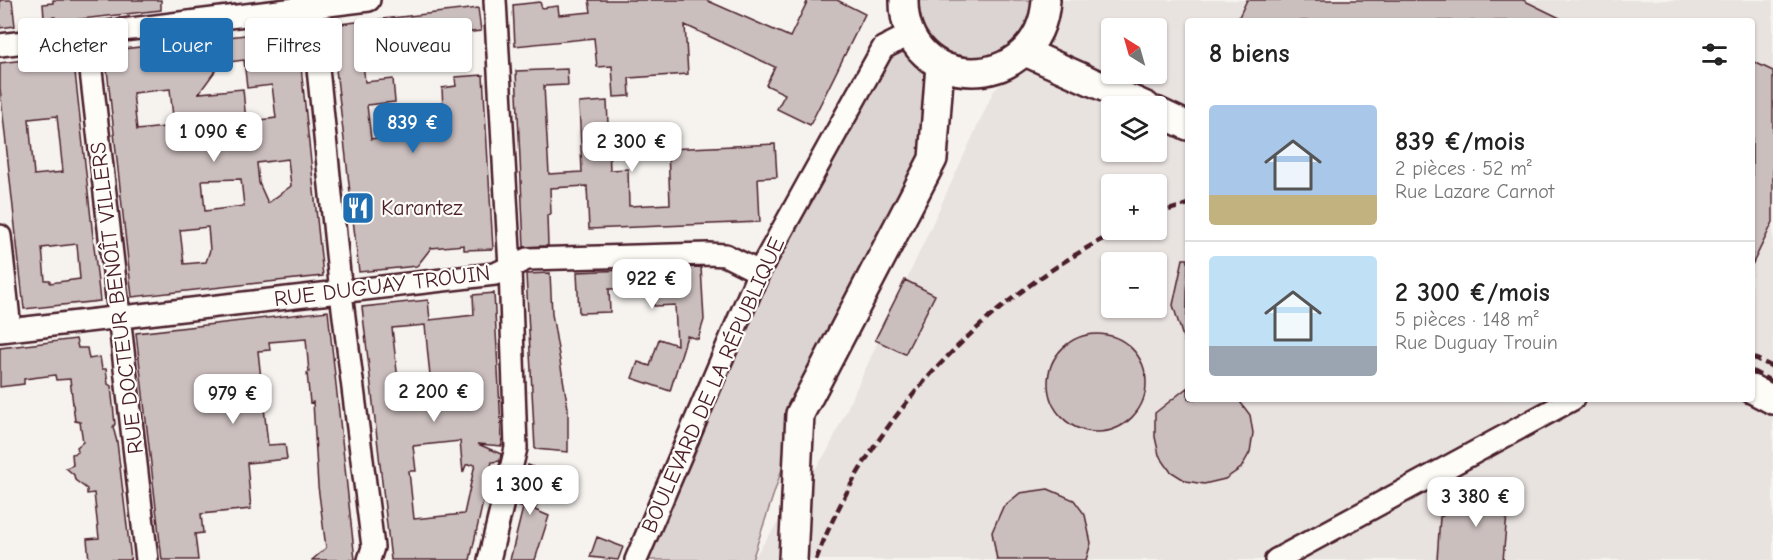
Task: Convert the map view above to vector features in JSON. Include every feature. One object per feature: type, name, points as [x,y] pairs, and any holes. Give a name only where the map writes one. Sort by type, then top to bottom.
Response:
[{"type":"street","points":[[128,30],[311,4],[369,0]]},
{"type":"street","points":[[489,560],[516,448],[510,268],[495,0]]},
{"type":"street","points":[[904,0],[909,35],[921,50],[940,65],[975,73],[990,72],[1012,62],[1024,52],[1042,24],[1046,0]]},
{"type":"street","points":[[311,4],[341,293],[373,547],[369,560]]},
{"type":"street","name":"BOULEVARD DE LA RÉPUBLIQUE","points":[[636,560],[759,272],[883,48],[909,35]]},
{"type":"street","points":[[0,45],[18,43]]},
{"type":"street","points":[[1024,52],[1123,96]]},
{"type":"street","points":[[793,560],[800,414],[933,159],[940,65]]},
{"type":"street","name":"RUE DOCTEUR BENOÎT VILLERS","points":[[91,72],[147,560]]},
{"type":"street","points":[[1167,116],[1185,125]]},
{"type":"street","points":[[0,236],[5,330]]},
{"type":"street","name":"RUE DUGUAY TROUIN","points":[[5,330],[495,274],[527,259],[708,254],[725,255],[759,272]]},
{"type":"street","points":[[1755,391],[1773,400]]},
{"type":"street","points":[[1276,560],[1567,402]]},
{"type":"shaded area","points":[[917,0],[1032,0],[1027,19],[1018,36],[1005,48],[989,55],[972,58],[955,55],[940,46],[924,27]]},
{"type":"shaded area","points":[[1046,0],[1773,0],[1773,560],[752,560],[828,450],[994,90],[1003,83],[1025,52]]},
{"type":"shaded area","points":[[909,35],[940,65],[933,159],[800,414],[752,560],[636,560],[759,272],[883,48]]},
{"type":"building","points":[[0,0],[12,0],[15,26],[0,28]]},
{"type":"building","points":[[53,0],[161,0],[161,10],[90,18],[44,18],[43,4],[53,3]]},
{"type":"building","points":[[589,0],[706,0],[790,37],[808,0],[837,0],[865,14],[810,125],[777,109],[785,94],[766,85],[775,67],[685,25],[688,74],[629,78],[630,96],[614,97],[612,66],[597,67],[594,38],[515,46],[513,5],[540,2],[542,8],[558,6],[559,15],[591,12]]},
{"type":"building","points":[[1247,0],[1523,0],[1560,18],[1238,18]]},
{"type":"building","points":[[478,8],[481,31],[472,32],[472,18],[392,18]]},
{"type":"building","points":[[354,22],[354,72],[364,72],[365,82],[393,79],[395,102],[367,105],[371,139],[444,128],[442,88],[456,86],[455,77],[483,75],[493,249],[464,250],[464,245],[431,248],[417,266],[359,272],[336,72],[342,72],[342,24]]},
{"type":"building","points":[[245,35],[245,69],[244,60],[233,61],[233,36]]},
{"type":"building","points":[[140,47],[140,72],[214,72],[199,93],[243,89],[246,122],[276,118],[272,85],[247,88],[245,72],[302,72],[323,276],[132,297],[107,72],[128,72],[128,48]],"holes":[[[170,89],[174,126],[137,130],[133,93]],[[288,159],[291,186],[268,203],[259,183],[257,163]],[[241,179],[244,206],[205,211],[202,180]],[[208,227],[210,250],[206,262],[184,264],[180,230]]]},
{"type":"building","points":[[18,61],[18,72],[75,72],[100,301],[24,309],[0,88],[0,63]],"holes":[[[57,116],[63,172],[34,175],[29,119]],[[77,244],[80,279],[50,283],[50,280],[45,280],[42,248]]]},
{"type":"building","points":[[1755,62],[1773,71],[1773,222],[1755,259]]},
{"type":"building","points":[[567,69],[568,85],[544,86],[549,174],[582,172],[579,103],[607,101],[610,170],[628,169],[629,206],[670,204],[668,149],[775,144],[777,177],[758,178],[760,222],[589,229],[587,186],[550,188],[551,214],[547,215],[548,246],[524,247],[516,71]]},
{"type":"building","points":[[1183,259],[1185,259],[1185,344],[1173,305]]},
{"type":"building","points":[[701,267],[704,320],[698,339],[687,336],[670,391],[632,378],[638,362],[650,366],[659,339],[677,345],[675,305],[654,306],[652,296],[639,297],[638,288],[609,289],[610,312],[579,313],[577,272]]},
{"type":"building","points":[[550,273],[552,314],[568,408],[568,452],[535,449],[526,274]]},
{"type":"building","points":[[905,280],[935,295],[905,354],[875,340]]},
{"type":"building","points":[[494,293],[502,446],[478,444],[501,454],[500,461],[492,462],[470,560],[391,560],[362,307],[428,300],[430,320],[474,315],[473,295]],"holes":[[[425,325],[430,376],[398,380],[392,328]],[[460,441],[463,473],[466,465],[475,464],[464,514],[414,519],[409,471],[416,471],[413,446]]]},
{"type":"building","points":[[328,311],[355,560],[312,560],[326,548],[318,486],[313,402],[310,403],[307,373],[309,372],[306,339],[269,342],[270,350],[258,351],[268,445],[285,444],[287,459],[247,463],[251,509],[201,514],[203,533],[195,534],[198,560],[162,560],[136,333]]},
{"type":"building","points":[[1097,334],[1116,337],[1132,348],[1143,364],[1146,383],[1143,402],[1132,418],[1116,429],[1097,432],[1078,429],[1062,418],[1051,402],[1048,383],[1051,364],[1062,348],[1078,337]]},
{"type":"building","points":[[76,339],[78,348],[87,348],[89,359],[100,357],[102,369],[106,369],[108,384],[111,386],[115,424],[113,427],[117,442],[131,560],[89,560],[87,539],[99,538],[94,493],[87,494],[87,489],[75,480],[74,475],[66,468],[73,465],[72,454],[78,452],[77,447],[83,442],[80,422],[75,421],[70,379],[56,380],[55,375],[24,379],[24,384],[0,387],[0,348]]},
{"type":"building","points":[[1185,389],[1185,402],[1240,402],[1250,415],[1253,433],[1250,452],[1241,468],[1225,479],[1204,484],[1186,481],[1170,471],[1159,455],[1155,437],[1155,413]]},
{"type":"building","points":[[528,465],[550,474],[535,510],[549,516],[535,560],[510,560],[523,508],[515,505]]},
{"type":"building","points":[[1510,480],[1503,560],[1437,560],[1440,517]]},
{"type":"building","points":[[1048,489],[1074,500],[1085,515],[1091,543],[1086,560],[997,560],[992,532],[1003,507],[1020,493]]},
{"type":"building","points":[[597,537],[623,547],[618,560],[590,557]]},
{"type":"railway","points":[[1167,211],[1185,205]]},
{"type":"railway","points":[[816,560],[839,508],[867,458],[900,411],[937,367],[978,327],[1023,290],[1070,258],[1102,240]]},
{"type":"railway","points":[[1755,358],[1773,367]]},
{"type":"railway","points":[[1755,373],[1773,382]]},
{"type":"place","name":"Karantez","points":[[358,208]]}]
